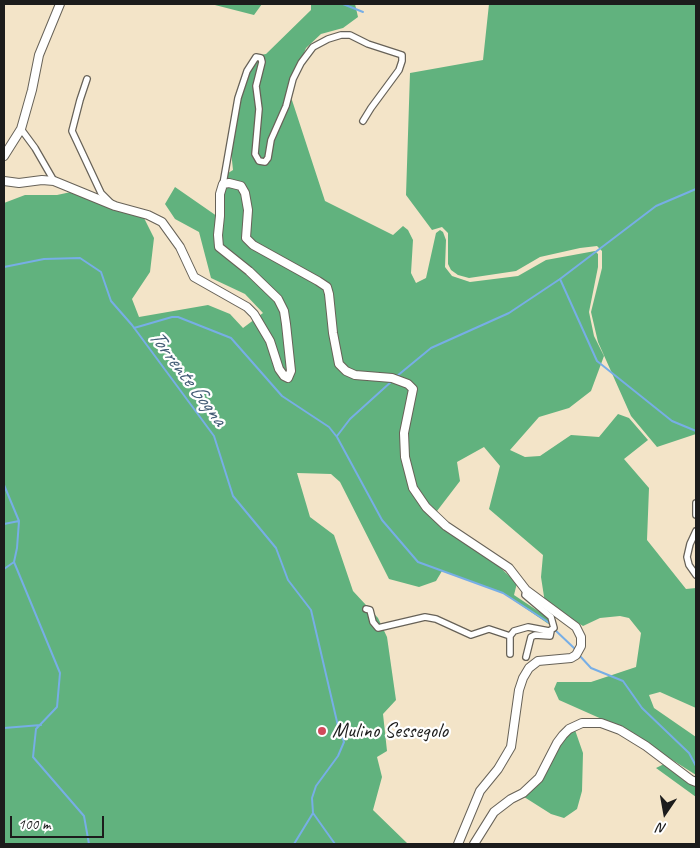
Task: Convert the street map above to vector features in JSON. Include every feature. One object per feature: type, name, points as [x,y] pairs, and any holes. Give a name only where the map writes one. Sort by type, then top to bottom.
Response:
[{"type":"street","points":[[4,156],[21,129],[39,55],[60,4]]},
{"type":"street","points":[[4,181],[19,183],[42,180],[54,181],[115,206],[136,211],[162,222],[180,247],[194,277],[246,307],[254,314],[270,341],[279,369],[288,378],[291,371],[284,310],[278,299],[249,271],[219,247],[220,194],[238,98],[247,71],[256,57],[261,58],[262,62],[256,86],[259,109],[255,154],[259,161],[265,162],[268,158],[271,140],[286,106],[293,79],[301,63],[313,47],[328,38],[350,35],[368,44],[402,55],[400,70],[363,121]]},
{"type":"street","points":[[87,79],[72,131],[101,193],[115,206]]},
{"type":"street","points":[[21,129],[35,148],[54,181]]},
{"type":"street","points":[[223,184],[229,183],[241,186],[245,193],[248,210],[246,238],[253,246],[318,281],[327,288],[330,294],[333,333],[339,364],[346,372],[355,375],[394,379],[408,384],[413,389],[404,433],[405,457],[413,488],[434,517],[509,568],[526,590],[576,627],[581,637],[579,651],[571,658],[538,661],[529,668],[523,678],[519,690],[511,747],[498,769],[480,791],[458,844]]},
{"type":"street","points":[[696,503],[696,515]]},
{"type":"street","points":[[696,531],[687,557],[689,565],[696,575]]},
{"type":"street","points":[[526,590],[525,596],[541,607],[553,619],[554,628],[551,630],[550,636],[534,635],[531,637],[526,657]]},
{"type":"street","points":[[366,609],[370,610],[373,622],[378,628],[425,617],[436,619],[471,635],[487,629],[510,636]]},
{"type":"street","points":[[510,654],[510,636],[514,631],[528,627],[543,631],[551,630]]},
{"type":"street","points":[[474,844],[494,812],[511,799],[523,793],[539,778],[563,735],[569,729],[582,724],[601,723],[620,730],[696,782]]},
{"type":"green space","points":[[211,4],[262,4],[254,15]]},
{"type":"green space","points":[[311,4],[355,4],[358,17],[343,28],[321,34],[306,48],[289,91],[325,201],[393,235],[403,226],[408,230],[413,240],[411,273],[416,283],[426,278],[436,233],[440,230],[443,232],[446,240],[445,267],[452,276],[470,282],[518,276],[546,260],[595,251],[598,254],[598,267],[589,312],[594,336],[604,356],[591,391],[569,408],[539,417],[510,450],[525,457],[540,456],[571,435],[599,437],[618,414],[629,418],[648,440],[624,459],[649,488],[647,540],[686,589],[696,588],[696,708],[660,692],[649,695],[654,708],[696,737],[696,775],[622,728],[559,700],[554,689],[557,682],[591,682],[636,667],[641,633],[629,618],[620,616],[600,618],[583,626],[545,603],[541,577],[543,555],[489,509],[500,466],[484,447],[457,462],[460,481],[437,511],[439,526],[494,562],[517,583],[514,595],[541,613],[543,606],[553,613],[554,626],[503,593],[442,571],[436,581],[419,587],[389,579],[340,482],[331,474],[297,473],[310,517],[334,535],[353,591],[378,618],[387,637],[396,700],[383,714],[387,751],[377,757],[382,777],[373,810],[408,844],[4,844],[4,203],[25,195],[57,195],[71,192],[144,218],[154,238],[150,272],[132,299],[139,317],[208,305],[230,314],[243,328],[263,313],[245,294],[211,278],[199,232],[175,219],[165,204],[175,187],[224,221],[225,175],[233,170],[231,151],[240,100],[254,56],[266,54],[311,10]]},
{"type":"green space","points":[[489,4],[696,4],[696,434],[657,447],[631,416],[598,342],[591,312],[602,268],[602,251],[597,246],[540,257],[516,271],[469,278],[458,275],[451,270],[448,264],[448,233],[442,227],[432,230],[406,195],[410,73],[483,60]]},
{"type":"green space","points":[[575,730],[583,753],[582,791],[577,809],[564,818],[551,814],[521,795],[539,782],[547,772],[560,744],[566,736]]},
{"type":"green space","points":[[666,763],[696,784],[696,797],[656,768]]},
{"type":"waterway","points":[[343,4],[363,12]]},
{"type":"waterway","points":[[397,376],[431,348],[509,313],[560,279],[656,206],[696,189]]},
{"type":"waterway","name":"Torrente Gogna","points":[[4,267],[44,259],[80,258],[101,272],[111,301],[132,325],[214,436],[233,496],[276,548],[288,580],[311,610],[338,726],[344,742],[338,756],[316,786],[312,798],[313,813]]},
{"type":"waterway","points":[[560,279],[597,361],[672,421],[696,431]]},
{"type":"waterway","points":[[134,328],[178,317],[231,338],[282,396],[329,427],[337,437],[382,520],[418,562],[503,593],[551,624]]},
{"type":"waterway","points":[[337,436],[350,419],[392,381]]},
{"type":"waterway","points":[[4,485],[19,521],[14,562],[60,673],[57,707],[36,729],[33,757],[84,816],[89,844]]},
{"type":"waterway","points":[[4,524],[19,521]]},
{"type":"waterway","points":[[4,569],[14,562]]},
{"type":"waterway","points":[[554,629],[574,648]]},
{"type":"waterway","points":[[579,655],[591,668],[623,681],[642,708],[689,753],[696,766]]},
{"type":"waterway","points":[[4,728],[41,725]]},
{"type":"waterway","points":[[313,813],[335,844]]},
{"type":"waterway","points":[[294,844],[313,813]]},
{"type":"place","name":"Mulino Sessegolo","points":[[322,731]]}]
